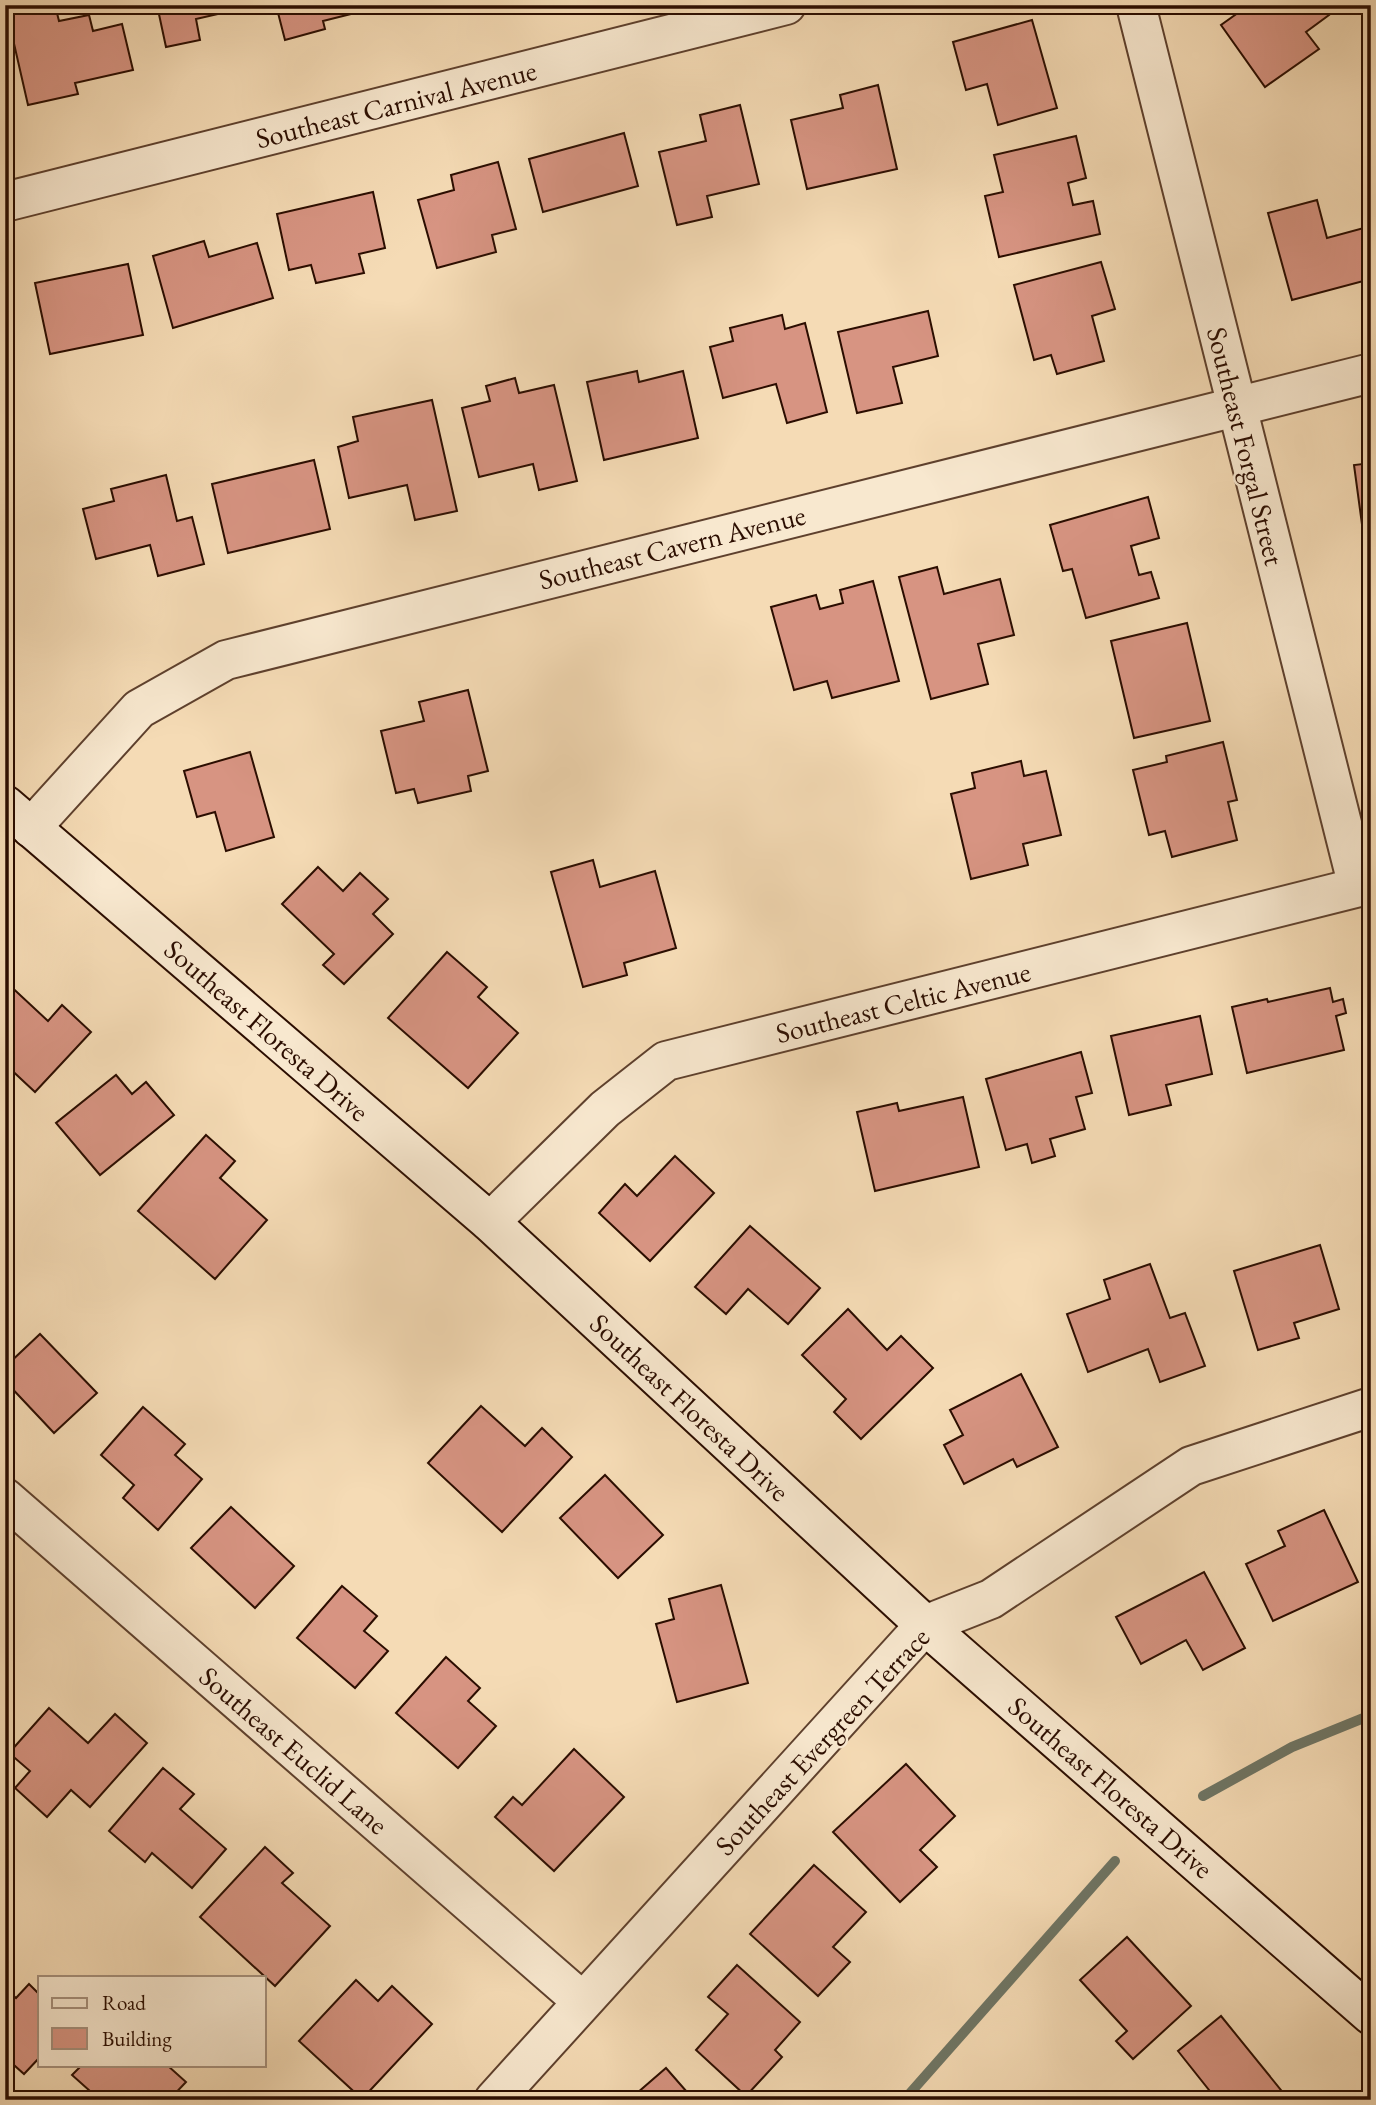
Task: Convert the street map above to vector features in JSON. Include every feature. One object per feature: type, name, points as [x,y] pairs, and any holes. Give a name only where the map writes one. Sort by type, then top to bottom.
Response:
[{"type":"street","name":"Southeast Carnival Avenue","points":[[5,202],[786,5]]},
{"type":"street","name":"Southeast Forgal Street","points":[[1136,5],[1236,407],[1365,886]]},
{"type":"street","name":"Southeast Cavern Avenue","points":[[18,816],[139,709],[226,660],[1371,373]]},
{"type":"street","name":"Southeast Floresta Drive","points":[[18,816],[490,1222],[925,1625],[1371,2015]]},
{"type":"street","name":"Southeast Celtic Avenue","points":[[490,1222],[605,1109],[666,1061],[1365,886]]},
{"type":"street","name":"Southeast Evergreen Terrace","points":[[494,2100],[925,1625],[991,1599],[1191,1466],[1371,1407]]},
{"type":"street","name":"Southeast Euclid Lane","points":[[5,1498],[582,2001]]},
{"type":"building","points":[[40,5],[55,5],[59,21],[89,15],[93,31],[122,24],[133,70],[75,83],[78,94],[28,105],[7,13]]},
{"type":"building","points":[[157,5],[230,5],[231,11],[196,19],[200,40],[166,47]]},
{"type":"building","points":[[276,5],[370,5],[371,9],[323,21],[325,29],[285,40]]},
{"type":"building","points":[[1249,5],[1322,5],[1329,15],[1306,32],[1319,49],[1265,87],[1221,25]]},
{"type":"building","points":[[1032,20],[1057,108],[998,125],[987,84],[966,90],[953,42]]},
{"type":"building","points":[[878,85],[897,169],[807,189],[791,120],[843,108],[840,95]]},
{"type":"building","points":[[740,105],[759,184],[707,196],[712,217],[677,225],[659,152],[706,141],[700,115]]},
{"type":"building","points":[[624,133],[638,186],[543,212],[529,159]]},
{"type":"building","points":[[1076,136],[1086,178],[1068,183],[1073,205],[1093,201],[1100,234],[999,257],[985,196],[1003,192],[994,155]]},
{"type":"building","points":[[498,162],[516,229],[492,235],[496,252],[437,268],[418,200],[454,190],[451,175]]},
{"type":"building","points":[[373,192],[385,248],[359,254],[364,273],[316,283],[311,265],[289,270],[277,214]]},
{"type":"building","points":[[1317,200],[1327,238],[1371,226],[1371,279],[1292,300],[1268,213]]},
{"type":"building","points":[[204,241],[209,257],[257,243],[273,298],[173,328],[153,256]]},
{"type":"building","points":[[1101,262],[1115,309],[1092,316],[1104,361],[1057,374],[1051,355],[1034,360],[1014,285]]},
{"type":"building","points":[[128,264],[143,335],[50,354],[35,283]]},
{"type":"building","points":[[928,311],[938,356],[893,367],[902,403],[857,413],[838,332]]},
{"type":"building","points":[[782,315],[785,329],[805,323],[827,412],[787,423],[776,384],[723,398],[710,347],[733,341],[730,328]]},
{"type":"building","points":[[637,371],[639,382],[683,371],[698,438],[604,460],[587,382]]},
{"type":"building","points":[[515,378],[519,393],[554,385],[577,481],[539,490],[533,464],[479,477],[462,408],[490,401],[486,386]]},
{"type":"building","points":[[432,400],[457,511],[415,520],[407,485],[349,498],[338,447],[358,441],[353,417]]},
{"type":"building","points":[[314,460],[330,529],[228,553],[212,484]]},
{"type":"building","points":[[1371,463],[1371,568],[1368,569],[1354,465]]},
{"type":"building","points":[[166,475],[177,521],[192,517],[204,564],[158,576],[150,545],[96,559],[83,509],[114,501],[111,489]]},
{"type":"building","points":[[1148,497],[1159,538],[1131,546],[1139,575],[1151,572],[1159,598],[1086,618],[1072,569],[1063,571],[1050,525]]},
{"type":"building","points":[[937,567],[944,594],[1000,579],[1014,635],[978,644],[988,684],[931,699],[899,577]]},
{"type":"building","points":[[873,581],[899,681],[832,698],[827,681],[794,690],[771,607],[816,595],[820,609],[843,603],[840,590]]},
{"type":"building","points":[[1187,623],[1210,721],[1134,738],[1111,641]]},
{"type":"building","points":[[468,690],[488,771],[468,776],[471,791],[418,803],[414,789],[396,793],[381,731],[424,721],[419,702]]},
{"type":"building","points":[[1223,742],[1237,800],[1228,802],[1237,840],[1172,857],[1165,831],[1149,835],[1133,770],[1167,762],[1166,756]]},
{"type":"building","points":[[250,752],[274,837],[226,851],[215,812],[197,817],[184,771]]},
{"type":"building","points":[[1021,761],[1024,776],[1046,771],[1061,835],[1023,844],[1028,865],[971,879],[951,794],[975,788],[972,773]]},
{"type":"building","points":[[593,860],[600,887],[655,871],[676,948],[624,963],[627,975],[583,987],[551,872]]},
{"type":"building","points":[[318,867],[343,891],[360,873],[388,899],[373,914],[393,934],[344,984],[323,965],[334,954],[282,904]]},
{"type":"building","points":[[447,952],[487,987],[478,997],[518,1033],[468,1088],[388,1018]]},
{"type":"building","points":[[5,981],[48,1021],[62,1005],[91,1032],[35,1092],[5,1064]]},
{"type":"building","points":[[1330,988],[1333,1002],[1343,999],[1346,1013],[1336,1016],[1344,1050],[1247,1073],[1232,1007]]},
{"type":"building","points":[[1200,1016],[1212,1074],[1166,1085],[1171,1105],[1129,1115],[1111,1036]]},
{"type":"building","points":[[1081,1052],[1092,1093],[1076,1097],[1085,1129],[1050,1139],[1055,1156],[1032,1163],[1027,1144],[1006,1150],[986,1079]]},
{"type":"building","points":[[116,1075],[132,1094],[146,1082],[174,1115],[100,1175],[56,1123]]},
{"type":"building","points":[[963,1097],[979,1167],[875,1191],[857,1112],[897,1103],[899,1111]]},
{"type":"building","points":[[206,1135],[235,1161],[220,1178],[267,1220],[215,1279],[138,1211]]},
{"type":"building","points":[[675,1156],[714,1193],[650,1261],[599,1213],[625,1184],[637,1196]]},
{"type":"building","points":[[750,1226],[820,1288],[788,1324],[748,1289],[726,1314],[695,1287]]},
{"type":"building","points":[[1320,1245],[1339,1309],[1294,1323],[1299,1338],[1258,1350],[1234,1271]]},
{"type":"building","points":[[1150,1264],[1170,1318],[1185,1313],[1205,1366],[1160,1382],[1148,1349],[1088,1372],[1067,1314],[1110,1299],[1104,1280]]},
{"type":"building","points":[[848,1309],[887,1350],[901,1336],[933,1368],[861,1439],[834,1412],[846,1399],[802,1355]]},
{"type":"building","points":[[40,1334],[97,1393],[54,1433],[5,1381],[5,1367]]},
{"type":"building","points":[[1021,1374],[1058,1447],[1017,1467],[1013,1459],[964,1484],[944,1445],[963,1435],[950,1410]]},
{"type":"building","points":[[481,1406],[525,1446],[542,1428],[572,1457],[502,1532],[428,1463]]},
{"type":"building","points":[[143,1407],[185,1444],[175,1455],[202,1479],[158,1530],[123,1498],[134,1485],[101,1455]]},
{"type":"building","points":[[605,1475],[663,1535],[618,1578],[560,1518]]},
{"type":"building","points":[[231,1507],[294,1566],[255,1608],[191,1548]]},
{"type":"building","points":[[1324,1510],[1358,1582],[1273,1621],[1246,1564],[1285,1546],[1278,1531]]},
{"type":"building","points":[[1204,1572],[1245,1648],[1203,1670],[1186,1640],[1141,1664],[1116,1617]]},
{"type":"building","points":[[721,1585],[748,1683],[677,1702],[656,1624],[674,1619],[669,1599]]},
{"type":"building","points":[[342,1586],[377,1616],[364,1631],[388,1651],[355,1688],[297,1638]]},
{"type":"building","points":[[446,1657],[480,1688],[468,1701],[496,1726],[458,1768],[396,1713]]},
{"type":"building","points":[[49,1708],[88,1743],[115,1714],[147,1743],[90,1807],[71,1790],[47,1817],[15,1788],[30,1771],[9,1753]]},
{"type":"building","points":[[574,1749],[624,1797],[554,1871],[495,1817],[513,1797],[522,1805]]},
{"type":"building","points":[[906,1764],[955,1816],[920,1850],[937,1867],[900,1902],[833,1832]]},
{"type":"building","points":[[163,1768],[194,1794],[180,1809],[226,1849],[192,1888],[152,1853],[145,1862],[109,1831]]},
{"type":"building","points":[[265,1847],[293,1873],[282,1883],[330,1926],[275,1986],[200,1917]]},
{"type":"building","points":[[814,1865],[866,1912],[833,1947],[850,1962],[818,1996],[750,1934]]},
{"type":"building","points":[[1127,1937],[1191,2006],[1133,2059],[1116,2041],[1127,2031],[1080,1980]]},
{"type":"building","points":[[737,1965],[800,2022],[775,2050],[782,2057],[746,2096],[696,2050],[728,2014],[708,1997]]},
{"type":"building","points":[[356,1980],[378,2001],[392,1986],[432,2024],[362,2099],[299,2041]]},
{"type":"building","points":[[29,1984],[38,1993],[38,2059],[24,2074],[5,2057],[5,1988],[16,1998]]},
{"type":"building","points":[[1221,2016],[1285,2095],[1278,2100],[1217,2100],[1178,2051]]},
{"type":"building","points":[[81,2066],[168,2066],[186,2082],[169,2100],[100,2100],[72,2075]]},
{"type":"building","points":[[666,2068],[694,2100],[629,2100]]},
{"type":"waterway","points":[[1203,1796],[1292,1747],[1371,1715]]},
{"type":"waterway","points":[[904,2100],[1115,1861]]}]
